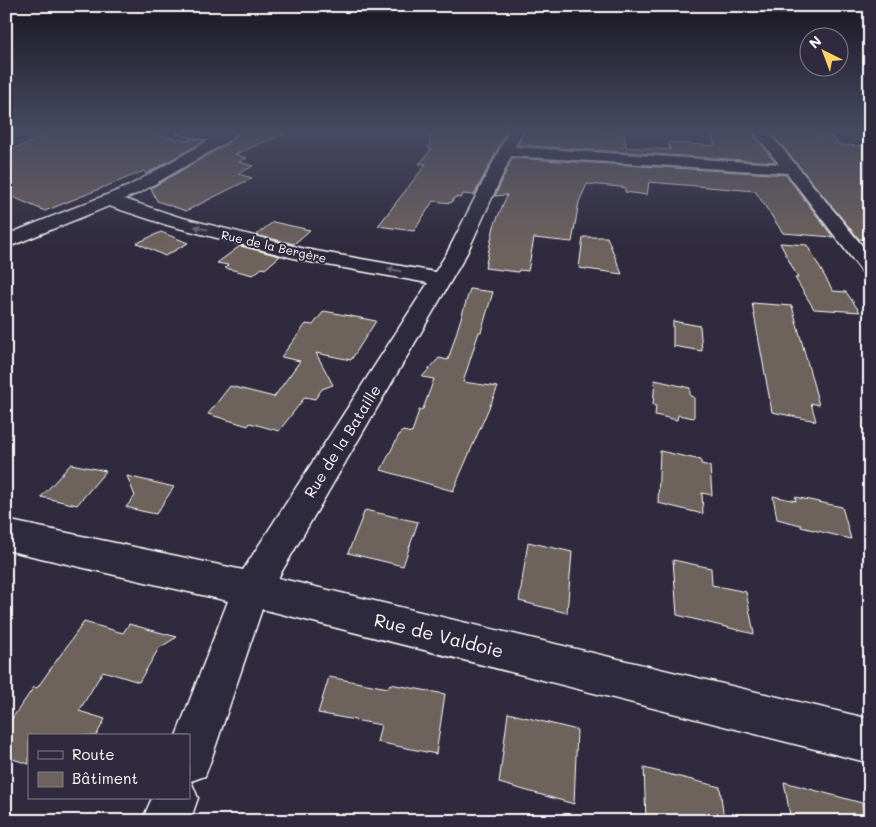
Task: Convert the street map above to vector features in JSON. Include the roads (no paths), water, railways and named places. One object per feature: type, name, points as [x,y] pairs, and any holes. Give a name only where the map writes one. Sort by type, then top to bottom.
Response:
[{"type":"street","points":[[6,242],[109,200],[170,170]]},
{"type":"street","name":"Rue de la Bataille","points":[[190,757],[251,589],[442,279],[497,170]]},
{"type":"street","points":[[792,170],[870,268]]},
{"type":"street","name":"Rue de la Bergère","points":[[109,200],[173,221],[305,255],[442,279]]},
{"type":"street","name":"Rue de Valdoie","points":[[6,535],[251,589],[870,741]]},
{"type":"street","points":[[166,821],[174,800]]}]
